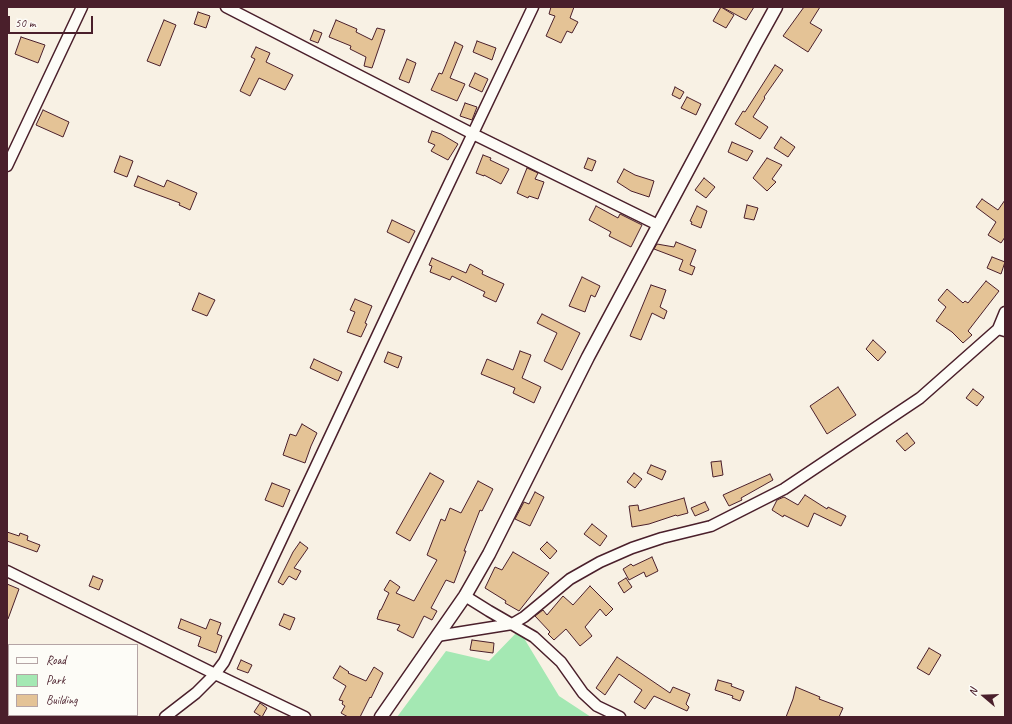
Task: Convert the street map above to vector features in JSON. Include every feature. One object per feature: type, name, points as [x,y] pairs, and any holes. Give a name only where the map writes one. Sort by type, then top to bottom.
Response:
[{"type":"street","points":[[7,166],[82,7]]},
{"type":"street","points":[[226,7],[473,134],[658,225]]},
{"type":"street","points":[[165,717],[196,693],[215,674],[224,662],[533,7]]},
{"type":"street","points":[[381,717],[465,596],[489,554],[588,357],[776,7]]},
{"type":"street","points":[[437,636],[512,624],[524,617],[570,579],[600,562],[632,548],[662,538],[711,526],[784,489],[920,398],[1002,330],[1005,312]]},
{"type":"street","points":[[7,571],[305,717]]},
{"type":"street","points":[[465,596],[489,612],[534,637],[561,662],[583,693],[597,706],[620,717]]},
{"type":"green space","points":[[519,630],[559,696],[591,717],[397,717],[446,651],[489,661]]},
{"type":"building","points":[[551,7],[574,7],[570,18],[578,22],[572,33],[567,31],[561,43],[546,36],[555,16],[549,14]]},
{"type":"building","points":[[721,7],[734,15],[726,28],[713,21]]},
{"type":"building","points":[[722,7],[754,7],[746,20]]},
{"type":"building","points":[[804,7],[820,7],[810,23],[822,30],[808,52],[783,36]]},
{"type":"building","points":[[198,12],[210,16],[206,28],[194,24]]},
{"type":"building","points":[[164,20],[176,25],[160,66],[147,61]]},
{"type":"building","points":[[336,20],[357,29],[356,32],[372,40],[377,28],[385,30],[372,68],[364,66],[366,57],[350,49],[351,46],[329,37]]},
{"type":"building","points":[[314,30],[322,33],[318,43],[310,40]]},
{"type":"building","points":[[21,37],[45,45],[38,63],[15,54]]},
{"type":"building","points":[[477,41],[496,48],[492,60],[473,52]]},
{"type":"building","points":[[455,42],[463,46],[450,78],[465,84],[457,101],[431,90],[439,73],[442,74]]},
{"type":"building","points":[[256,47],[270,53],[266,62],[293,75],[285,90],[259,78],[250,96],[240,91],[255,59],[251,57]]},
{"type":"building","points":[[407,59],[416,63],[409,83],[399,79]]},
{"type":"building","points":[[775,65],[783,70],[764,97],[765,98],[753,117],[768,127],[760,139],[735,124],[743,111],[745,112]]},
{"type":"building","points":[[475,73],[488,79],[482,92],[469,86]]},
{"type":"building","points":[[675,87],[684,92],[680,99],[672,95]]},
{"type":"building","points":[[687,97],[701,104],[696,115],[681,108]]},
{"type":"building","points":[[465,103],[477,107],[472,120],[460,116]]},
{"type":"building","points":[[43,110],[69,122],[63,137],[36,125]]},
{"type":"building","points":[[432,131],[441,134],[458,144],[448,160],[431,151],[435,145],[428,142]]},
{"type":"building","points":[[781,137],[795,147],[788,157],[774,148]]},
{"type":"building","points":[[732,142],[753,151],[747,161],[728,152]]},
{"type":"building","points":[[483,155],[509,169],[501,184],[484,175],[476,173]]},
{"type":"building","points":[[120,156],[133,161],[127,177],[114,172]]},
{"type":"building","points":[[588,158],[596,161],[592,171],[584,168]]},
{"type":"building","points":[[767,158],[782,165],[772,179],[776,182],[767,191],[753,178]]},
{"type":"building","points":[[527,168],[538,173],[535,179],[544,182],[538,199],[529,196],[528,198],[517,193]]},
{"type":"building","points":[[624,169],[635,175],[654,181],[649,197],[631,191],[617,182]]},
{"type":"building","points":[[138,176],[164,187],[167,180],[197,193],[190,210],[179,205],[180,203],[134,186]]},
{"type":"building","points":[[704,178],[715,187],[706,198],[695,190]]},
{"type":"building","points":[[982,199],[998,210],[1005,200],[1005,237],[1001,243],[988,235],[996,222],[976,207]]},
{"type":"building","points":[[747,205],[758,208],[754,220],[744,218]]},
{"type":"building","points":[[596,206],[618,218],[620,214],[642,225],[631,247],[609,236],[611,232],[589,220]]},
{"type":"building","points":[[697,206],[707,211],[701,228],[691,224],[692,222],[690,221]]},
{"type":"building","points":[[392,220],[415,231],[409,243],[387,232]]},
{"type":"building","points":[[676,242],[696,250],[690,265],[695,267],[692,275],[679,270],[683,260],[654,249],[657,244],[674,247]]},
{"type":"building","points":[[992,257],[1005,262],[1001,274],[987,268]]},
{"type":"building","points":[[432,258],[466,273],[470,264],[483,271],[482,274],[504,284],[496,302],[483,296],[485,292],[452,276],[450,280],[430,272],[432,266],[429,265]]},
{"type":"building","points":[[582,277],[600,286],[595,297],[591,295],[585,312],[569,306]]},
{"type":"building","points":[[986,281],[999,291],[968,331],[972,335],[963,343],[952,332],[936,321],[946,307],[938,300],[947,289],[963,303],[965,301],[968,303]]},
{"type":"building","points":[[651,285],[666,290],[660,307],[667,311],[664,319],[652,313],[641,340],[630,336]]},
{"type":"building","points":[[199,293],[215,300],[207,316],[192,310]]},
{"type":"building","points":[[355,299],[372,306],[365,323],[367,324],[361,337],[347,332],[355,312],[350,310]]},
{"type":"building","points":[[542,314],[580,333],[562,370],[544,361],[557,333],[537,323]]},
{"type":"building","points":[[873,340],[886,352],[878,361],[866,349]]},
{"type":"building","points":[[520,351],[531,355],[522,378],[541,387],[534,403],[513,393],[515,388],[481,374],[487,359],[513,370]]},
{"type":"building","points":[[388,352],[402,357],[398,368],[384,362]]},
{"type":"building","points":[[314,359],[342,372],[338,381],[310,368]]},
{"type":"building","points":[[838,387],[856,415],[827,434],[810,406]]},
{"type":"building","points":[[973,389],[984,397],[977,406],[966,398]]},
{"type":"building","points":[[302,424],[317,433],[305,463],[283,455],[290,434],[296,436]]},
{"type":"building","points":[[907,433],[915,443],[905,451],[896,441]]},
{"type":"building","points":[[721,461],[723,475],[713,477],[711,462]]},
{"type":"building","points":[[651,465],[666,471],[662,480],[647,473]]},
{"type":"building","points":[[430,473],[444,481],[410,541],[396,533]]},
{"type":"building","points":[[634,473],[642,479],[635,488],[627,482]]},
{"type":"building","points":[[770,474],[773,480],[741,498],[742,500],[729,506],[723,495]]},
{"type":"building","points":[[478,481],[493,489],[482,511],[480,510],[464,551],[466,551],[454,583],[446,580],[431,608],[437,611],[432,620],[424,616],[413,638],[397,630],[400,625],[377,619],[389,593],[384,590],[390,580],[400,587],[396,593],[414,601],[437,560],[427,555],[441,519],[445,521],[450,508],[461,513]]},
{"type":"building","points":[[272,483],[290,490],[283,507],[265,500]]},
{"type":"building","points":[[535,492],[544,497],[530,526],[515,519],[524,502],[529,504]]},
{"type":"building","points":[[805,495],[827,509],[828,507],[846,516],[841,526],[814,513],[808,527],[784,515],[783,517],[772,510],[777,500],[784,497],[798,505]]},
{"type":"building","points":[[684,498],[688,513],[676,515],[649,524],[632,527],[629,506],[638,505],[639,511]]},
{"type":"building","points":[[705,502],[709,510],[695,516],[691,508]]},
{"type":"building","points":[[592,524],[607,536],[600,546],[584,534]]},
{"type":"building","points":[[7,532],[19,536],[20,533],[28,536],[27,540],[40,545],[37,552],[7,541]]},
{"type":"building","points":[[300,542],[308,548],[294,568],[301,571],[296,580],[289,576],[283,585],[278,582],[293,552]]},
{"type":"building","points":[[547,542],[557,551],[550,559],[540,549]]},
{"type":"building","points":[[513,552],[549,573],[519,611],[505,603],[506,601],[485,588],[495,567],[502,570]]},
{"type":"building","points":[[652,557],[658,571],[646,577],[644,572],[629,580],[623,569],[631,564],[633,566]]},
{"type":"building","points":[[93,576],[103,580],[99,590],[89,586]]},
{"type":"building","points":[[626,578],[632,587],[624,593],[618,583]]},
{"type":"building","points":[[7,584],[19,589],[8,619],[7,619]]},
{"type":"building","points":[[590,586],[613,609],[606,616],[600,609],[585,627],[592,636],[580,646],[566,629],[554,640],[548,634],[550,632],[535,616],[543,610],[547,615],[563,596],[573,605]]},
{"type":"building","points":[[284,614],[295,618],[290,630],[279,625]]},
{"type":"building","points":[[181,619],[206,629],[210,619],[221,623],[217,634],[222,636],[216,653],[198,646],[201,637],[178,628]]},
{"type":"building","points":[[472,640],[494,643],[493,653],[470,650]]},
{"type":"building","points":[[929,648],[941,655],[929,675],[917,668]]},
{"type":"building","points":[[617,657],[670,693],[673,687],[690,694],[686,704],[689,707],[687,711],[654,696],[645,709],[634,702],[642,690],[619,674],[605,695],[596,688]]},
{"type":"building","points":[[241,660],[252,665],[248,673],[237,669]]},
{"type":"building","points":[[340,666],[349,672],[348,673],[366,681],[374,667],[383,673],[360,717],[348,717],[341,713],[345,706],[342,704],[343,701],[339,700],[346,686],[333,678]]},
{"type":"building","points":[[718,680],[732,684],[731,686],[744,691],[740,701],[732,698],[733,696],[715,690]]},
{"type":"building","points":[[796,687],[820,697],[819,699],[843,708],[839,717],[786,717]]},
{"type":"building","points":[[260,703],[267,708],[262,717],[254,712]]}]
